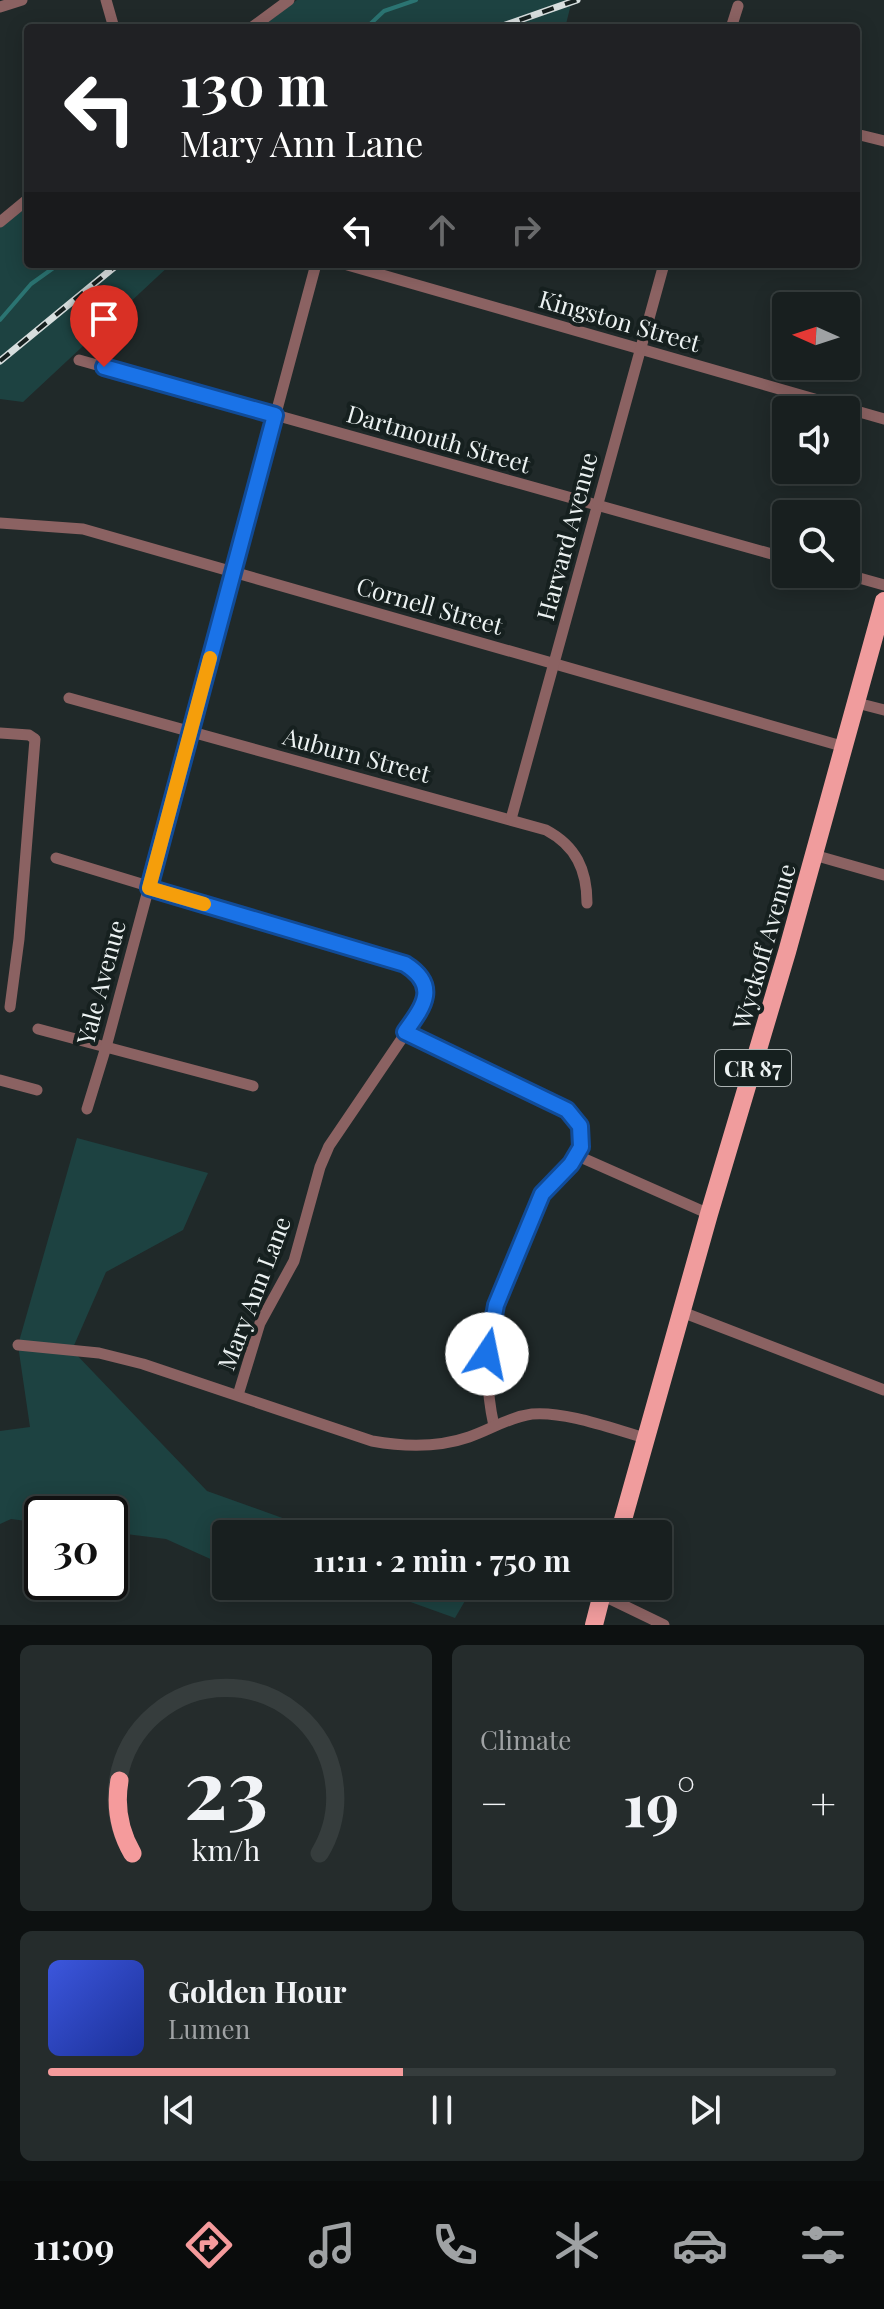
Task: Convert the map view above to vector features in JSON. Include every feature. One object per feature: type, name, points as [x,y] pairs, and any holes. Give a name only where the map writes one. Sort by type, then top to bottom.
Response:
[{"type":"main road","name":"Wyckoff Avenue","points":[[623,1520],[884,601]]},
{"type":"main road","points":[[594,1625],[601,1600]]},
{"type":"street","points":[[0,7],[22,0]]},
{"type":"street","points":[[106,0],[113,24]]},
{"type":"street","points":[[256,24],[289,0]]},
{"type":"street","points":[[732,24],[738,6]]},
{"type":"street","points":[[860,135],[884,141]]},
{"type":"street","points":[[0,222],[24,202]]},
{"type":"street","name":"Yale Avenue","points":[[87,1109],[315,268]]},
{"type":"street","name":"Kingston Street","points":[[358,268],[884,419]]},
{"type":"street","name":"Harvard Avenue","points":[[511,819],[663,268]]},
{"type":"street","name":"Dartmouth Street","points":[[79,360],[772,554]]},
{"type":"street","name":"Cornell Street","points":[[0,523],[83,529],[845,747]]},
{"type":"street","points":[[860,578],[884,585]]},
{"type":"street","name":"Auburn Street","points":[[69,698],[546,830],[570,847],[584,871],[587,903]]},
{"type":"street","points":[[857,703],[884,710]]},
{"type":"street","points":[[0,733],[29,735],[35,739],[19,939],[10,1007]]},
{"type":"street","points":[[814,855],[884,875]]},
{"type":"street","points":[[56,858],[149,888]]},
{"type":"street","name":"Mary Ann Lane","points":[[149,888],[405,964],[421,978],[426,997],[424,1006],[329,1146],[320,1167],[294,1261],[260,1323],[238,1395]]},
{"type":"street","points":[[38,1029],[253,1086]]},
{"type":"street","points":[[405,1032],[567,1110],[580,1126],[582,1136],[578,1156],[542,1194],[496,1305],[486,1379],[494,1426]]},
{"type":"street","points":[[0,1080],[37,1090]]},
{"type":"street","points":[[578,1156],[709,1214]]},
{"type":"street","points":[[682,1312],[884,1390]]},
{"type":"street","points":[[18,1345],[99,1353],[157,1368],[372,1441],[398,1446],[448,1443],[512,1418],[548,1413],[646,1438]]},
{"type":"street","points":[[619,1600],[664,1625]]},
{"type":"shaded area","points":[[297,0],[572,0],[566,24],[265,24]]},
{"type":"shaded area","points":[[24,206],[24,268],[167,268],[23,402],[0,399],[0,224]]},
{"type":"shaded area","points":[[77,1138],[208,1173],[183,1230],[106,1272],[72,1350],[207,1491],[288,1520],[212,1520],[212,1560],[166,1539],[128,1534],[128,1496],[24,1496],[24,1521],[11,1519],[0,1524],[0,1431],[30,1427],[18,1345]]},
{"type":"shaded area","points":[[405,1600],[465,1600],[455,1618]]},
{"type":"waterway","points":[[370,24],[384,11],[416,0]]},
{"type":"waterway","points":[[0,320],[31,284],[53,268]]},
{"type":"railway","points":[[508,24],[577,0]]},
{"type":"railway","points":[[0,361],[113,268]]},
{"type":"slow traffic","points":[[204,904],[149,888],[210,658]]},
{"type":"route","points":[[104,367],[275,415],[149,888],[405,964],[421,978],[426,997],[424,1006],[405,1032],[567,1110],[580,1126],[582,1136],[578,1156],[542,1194],[496,1305],[487,1354]]}]
